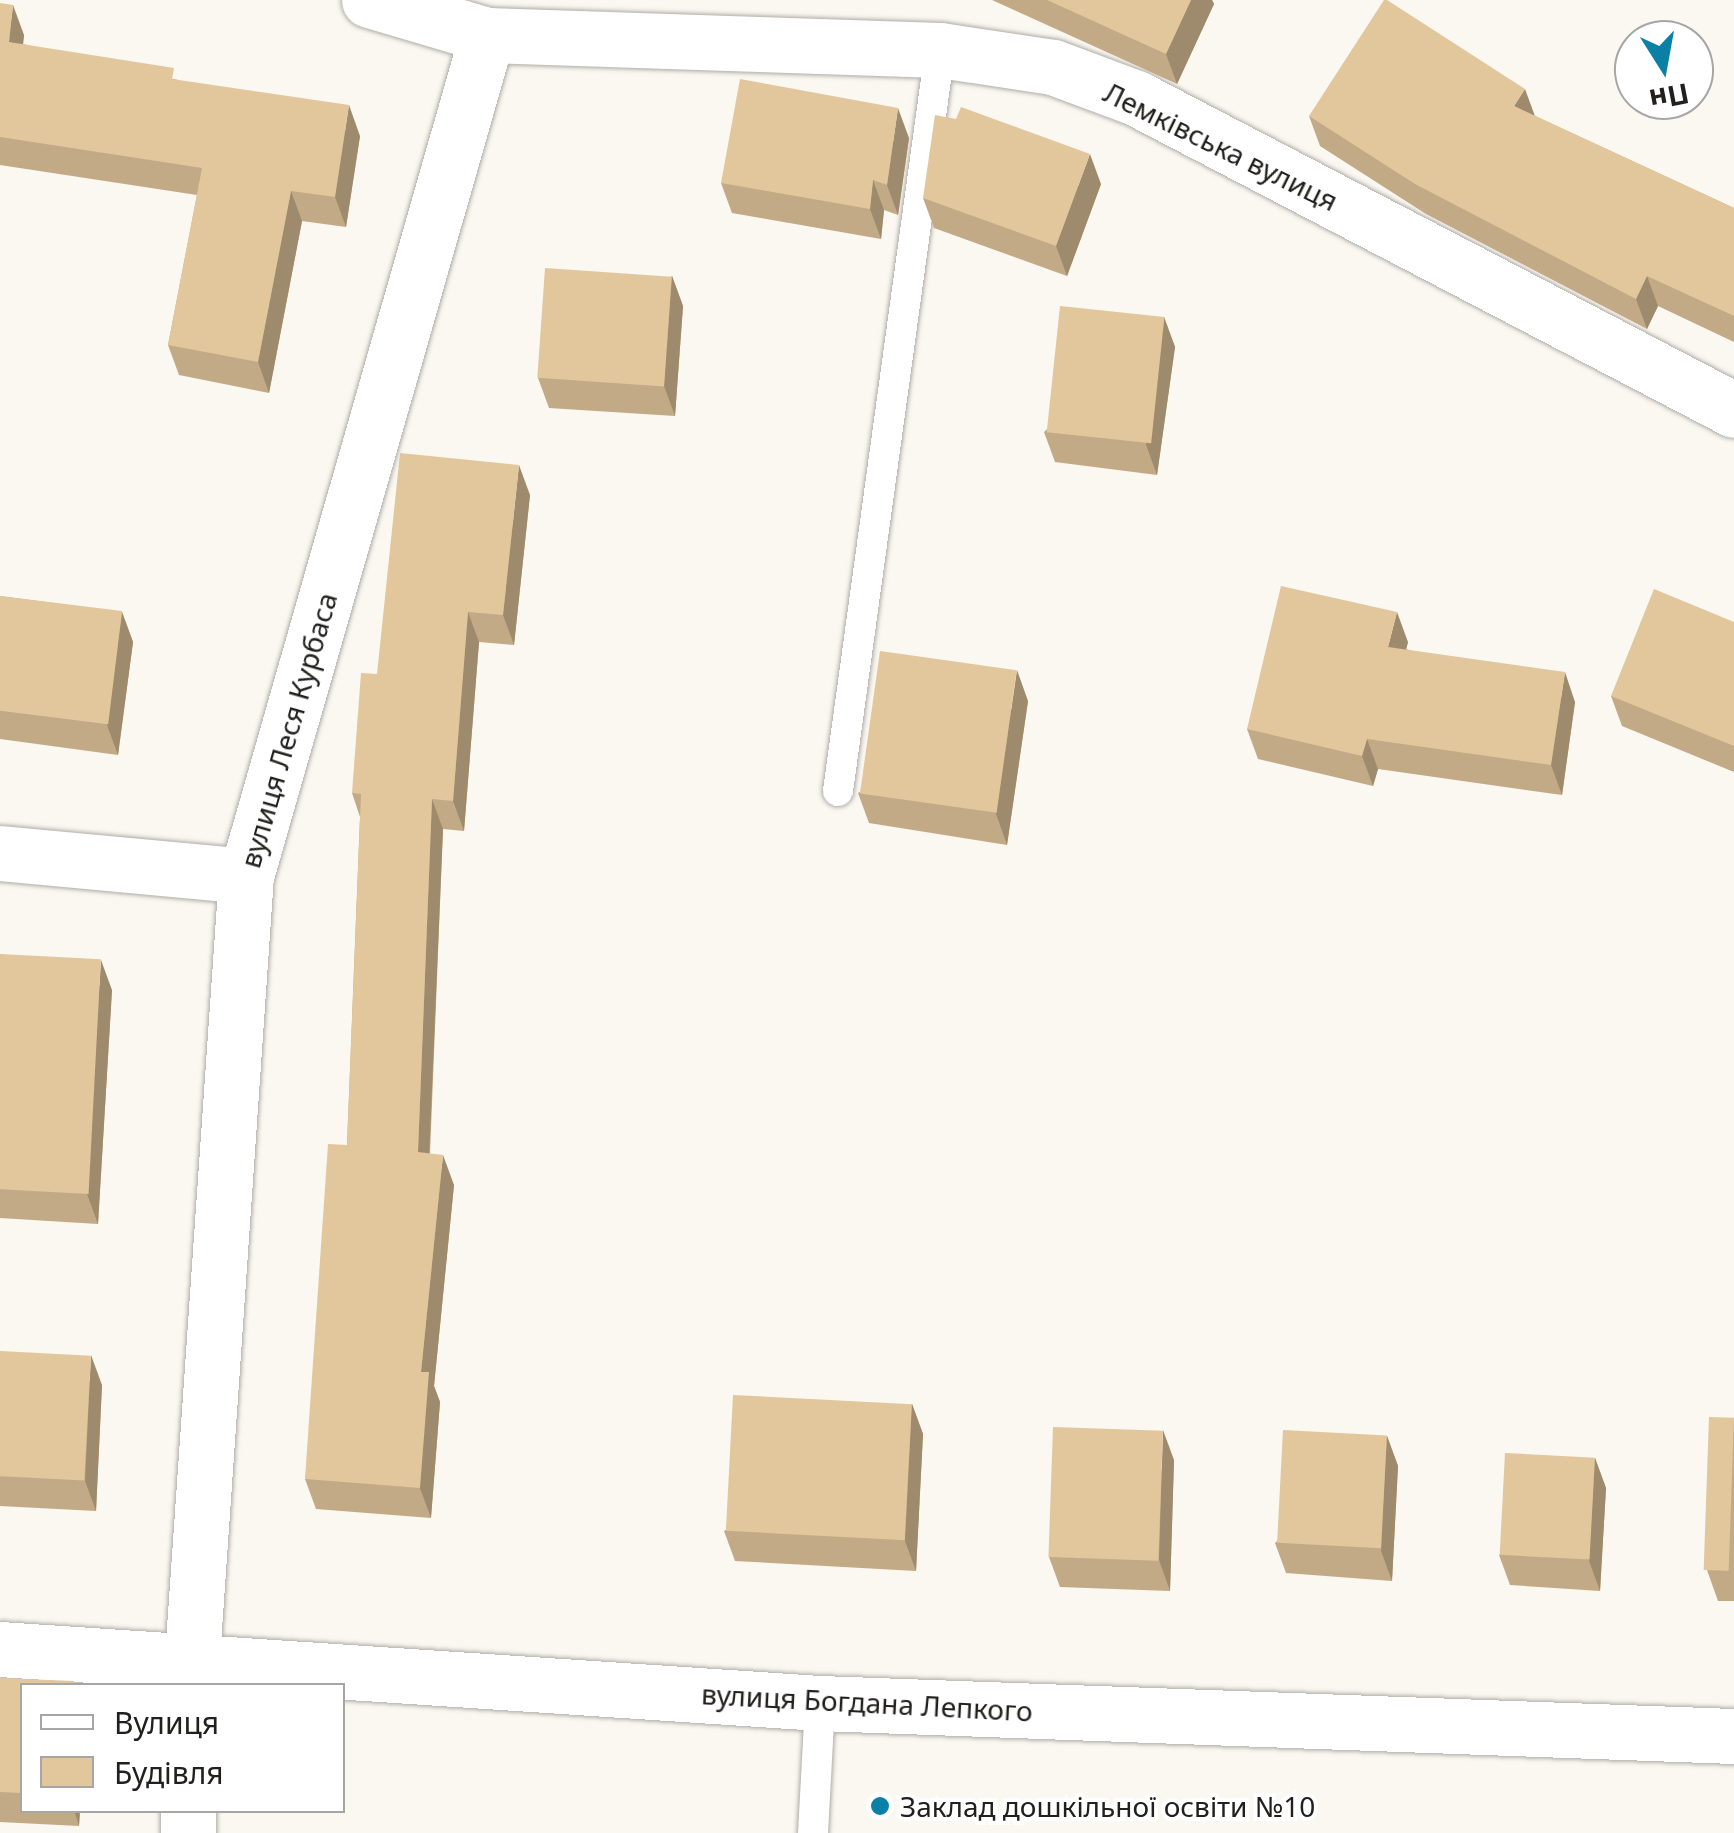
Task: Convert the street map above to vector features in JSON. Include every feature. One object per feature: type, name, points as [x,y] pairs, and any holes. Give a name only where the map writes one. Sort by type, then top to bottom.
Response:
[{"type":"street","name":"Лемківська вулиця","points":[[369,0],[487,34],[940,50],[1053,67],[1136,98],[1734,410]]},
{"type":"street","name":"вулиця Леся Курбаса","points":[[190,1672],[246,876],[487,34]]},
{"type":"street","points":[[0,853],[246,876]]},
{"type":"street","name":"вулиця Богдана Лепкого","points":[[0,1649],[190,1672],[820,1702],[1734,1736]]},
{"type":"lane","points":[[838,790],[940,50]]},
{"type":"lane","points":[[813,1833],[820,1702]]},
{"type":"building","points":[[1047,0],[1191,0],[1166,54]]},
{"type":"building","points":[[1384,0],[1525,89],[1514,106],[1734,208],[1734,316],[1647,276],[1636,299],[1415,184],[1309,116]]},
{"type":"building","points":[[0,3],[13,5],[9,42],[174,68],[172,79],[349,105],[335,197],[291,191],[258,362],[168,345],[202,168],[0,137]]},
{"type":"building","points":[[740,79],[898,108],[887,185],[873,180],[870,209],[721,183]]},
{"type":"building","points":[[961,107],[1090,154],[1056,246],[923,198],[935,115],[956,119]]},
{"type":"building","points":[[545,268],[672,277],[664,387],[537,378]]},
{"type":"building","points":[[1060,306],[1164,317],[1151,443],[1047,432]]},
{"type":"building","points":[[400,453],[519,465],[503,615],[468,612],[453,801],[432,799],[418,1152],[443,1155],[421,1372],[429,1372],[420,1488],[305,1479],[328,1144],[347,1145],[361,794],[352,793],[361,673],[377,674]]},
{"type":"building","points":[[1281,586],[1397,612],[1388,647],[1565,672],[1551,765],[1367,739],[1362,756],[1247,729]]},
{"type":"building","points":[[1654,589],[1734,622],[1734,746],[1611,696]]},
{"type":"building","points":[[0,596],[122,611],[108,724],[0,711]]},
{"type":"building","points":[[880,651],[1017,670],[997,813],[860,794]]},
{"type":"building","points":[[0,954],[101,959],[89,1194],[0,1189]]},
{"type":"building","points":[[0,1351],[91,1356],[84,1481],[0,1476]]},
{"type":"building","points":[[733,1395],[912,1404],[905,1540],[726,1531]]},
{"type":"building","points":[[1709,1417],[1734,1418],[1729,1571],[1704,1570]]},
{"type":"building","points":[[1053,1427],[1163,1431],[1158,1561],[1048,1557]]},
{"type":"building","points":[[1283,1430],[1387,1435],[1381,1548],[1277,1543]]},
{"type":"building","points":[[1505,1453],[1595,1458],[1590,1560],[1500,1555]]},
{"type":"building","points":[[0,1678],[74,1681],[20,1683],[20,1793],[0,1792]]},
{"type":"place","name":"Заклад дошкільної освіти №10","points":[[880,1806]]}]
